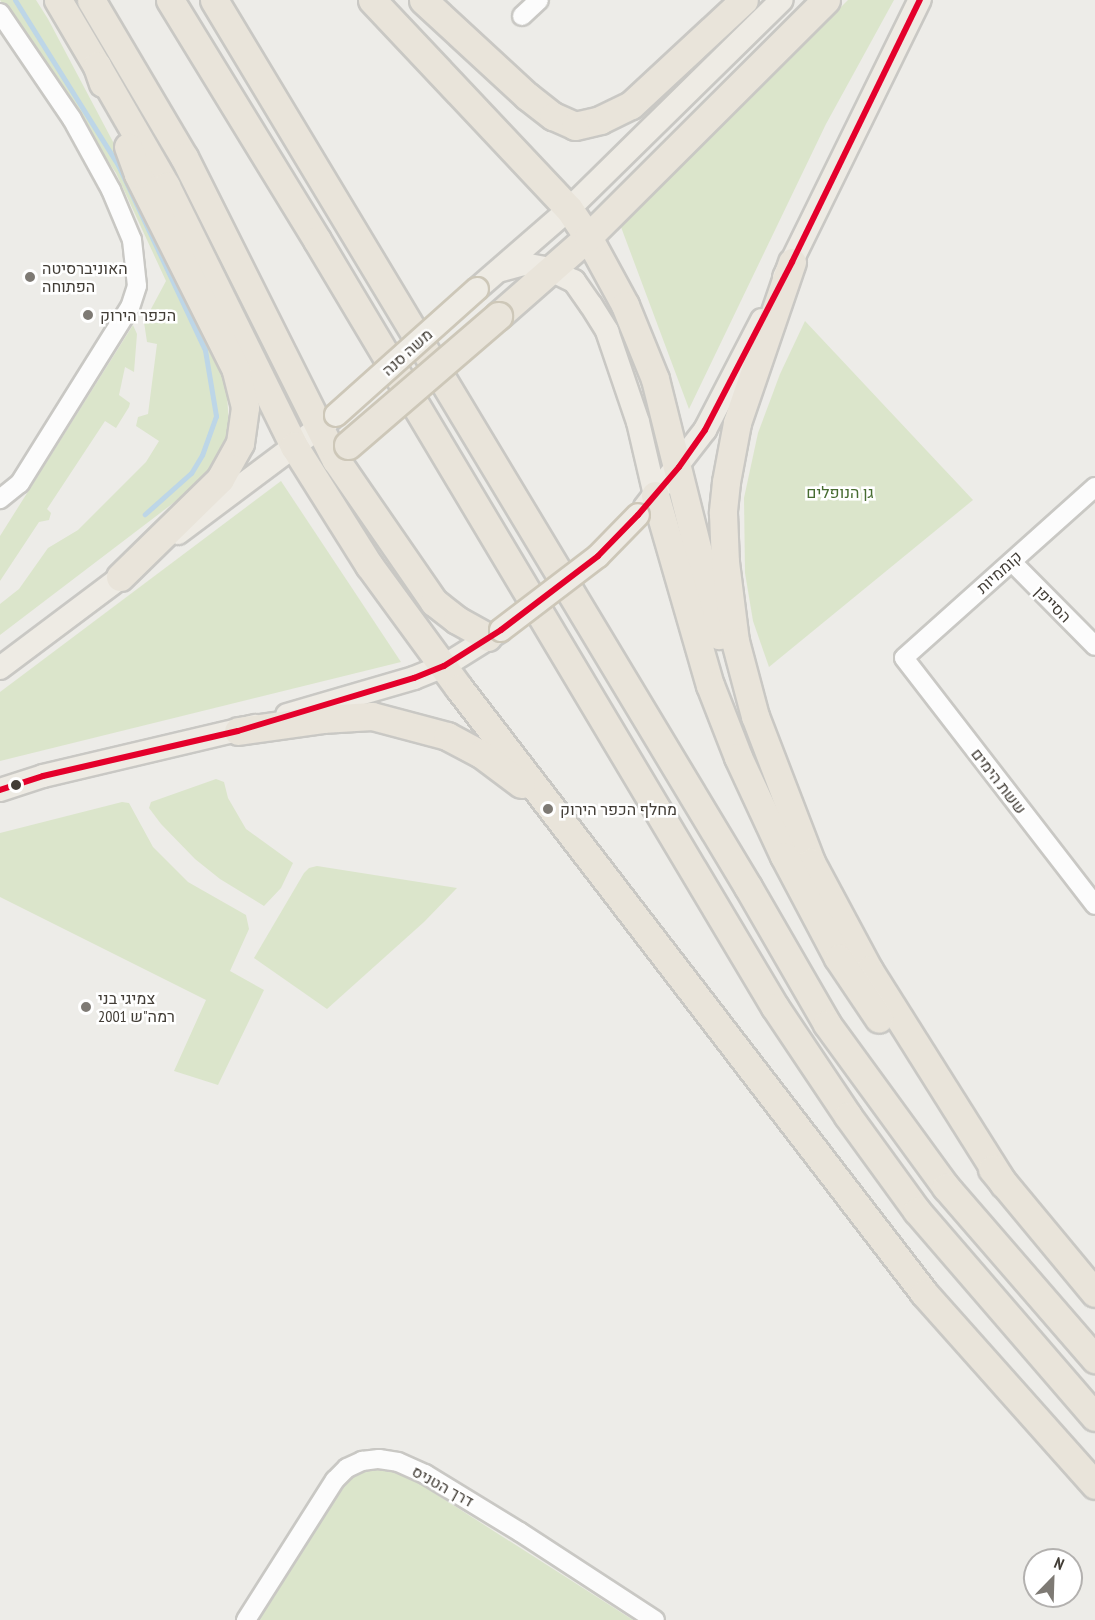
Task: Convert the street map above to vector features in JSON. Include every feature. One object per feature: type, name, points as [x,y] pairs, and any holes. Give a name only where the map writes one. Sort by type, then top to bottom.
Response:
[{"type":"highway","points":[[58,0],[166,186],[294,446],[369,565],[550,807],[924,1293],[1095,1485]]},
{"type":"highway","points":[[91,0],[184,157],[328,421],[342,452],[434,602],[457,620],[494,634]]},
{"type":"highway","points":[[170,0],[403,382],[775,1007],[848,1116],[917,1210],[1095,1417]]},
{"type":"highway","points":[[214,0],[748,887],[827,1024],[946,1187],[1095,1359]]},
{"type":"highway","points":[[372,0],[569,209],[588,237],[625,305],[655,379],[724,653],[755,716],[811,862],[869,970],[1004,1184]]},
{"type":"highway","points":[[423,0],[527,96],[553,116],[575,126],[600,120],[632,105],[744,0]]},
{"type":"highway","points":[[330,503],[327,486],[342,452],[588,237],[826,0]]},
{"type":"highway","points":[[97,66],[138,174],[236,370],[245,407],[240,443],[220,479],[120,578]]},
{"type":"highway","points":[[755,716],[735,641],[723,513],[737,423],[792,262]]},
{"type":"highway","points":[[647,505],[710,685],[738,757],[784,856],[838,958],[905,1059],[1004,1184],[1095,1293]]},
{"type":"highway","points":[[237,731],[322,719],[372,716],[418,727],[447,736],[481,754],[550,807]]},
{"type":"main road","name":"משה סנה","points":[[0,668],[328,421],[569,209],[782,0]]},
{"type":"main road","points":[[0,790],[43,776],[237,731],[414,678],[444,666],[494,634],[598,556],[647,505],[679,467],[705,430],[792,262],[920,0]]},
{"type":"main road","points":[[500,270],[524,264],[549,269],[574,281],[607,331],[638,422],[647,505]]},
{"type":"street","points":[[522,16],[539,0]]},
{"type":"street","points":[[0,13],[72,119],[111,190],[132,240],[137,286],[130,307],[20,483],[0,499]]},
{"type":"street","name":"קוממיות","points":[[904,658],[1095,487]]},
{"type":"street","name":"הסייפן","points":[[1012,562],[1095,646]]},
{"type":"street","points":[[0,659],[24,649]]},
{"type":"street","name":"ששת הימים","points":[[904,658],[1095,905]]},
{"type":"street","name":"דרך הטניס","points":[[246,1620],[335,1480],[347,1468],[362,1461],[379,1459],[398,1462],[424,1474],[520,1532],[655,1620]]},
{"type":"green space","points":[[0,0],[36,0],[48,19],[120,155],[226,380],[229,425],[223,449],[197,485],[0,635],[0,604],[19,589],[48,548],[78,530],[146,462],[159,441],[136,426],[138,417],[148,414],[157,344],[147,342],[144,322],[166,281],[116,173]]},
{"type":"green space","points":[[848,0],[894,0],[826,124],[689,409],[621,227]]},
{"type":"green space","name":"גן הנופלים","points":[[805,321],[973,500],[769,667],[753,621],[745,573],[744,498],[758,433],[780,374]]},
{"type":"green space","points":[[133,325],[137,334],[134,372],[125,367],[119,395],[130,403],[129,407],[116,428],[105,421],[47,509],[51,513],[49,520],[39,522],[0,581],[0,536]]},
{"type":"green space","points":[[281,481],[401,662],[0,761],[0,692]]},
{"type":"green space","points":[[216,779],[224,782],[228,798],[246,829],[293,863],[281,888],[264,906],[220,879],[195,859],[161,824],[149,808],[151,802]]},
{"type":"green space","points":[[122,802],[129,803],[153,847],[188,882],[246,915],[249,929],[230,971],[264,990],[218,1085],[174,1071],[206,1000],[0,897],[0,833]]},
{"type":"green space","points":[[317,866],[457,888],[424,922],[327,1009],[254,958],[304,873],[309,868]]},
{"type":"green space","points":[[387,1467],[403,1473],[633,1620],[257,1620],[337,1496],[353,1477],[370,1469]]},
{"type":"waterway","points":[[15,0],[118,165],[205,350],[216,416],[202,455],[191,473],[145,514]]},
{"type":"transit line","points":[[0,790],[43,776],[238,731],[414,678],[444,666],[501,630],[598,556],[638,515],[679,467],[705,430],[792,262],[920,0]]},
{"type":"place","name":"האוניברסיטה הפתוחה","points":[[30,277]]},
{"type":"place","name":"הכפר הירוק","points":[[88,315]]},
{"type":"place","name":"מחלף הכפר הירוק","points":[[548,809]]},
{"type":"place","name":"צמיגי בני 2001 רמה\"ש","points":[[86,1007]]}]
